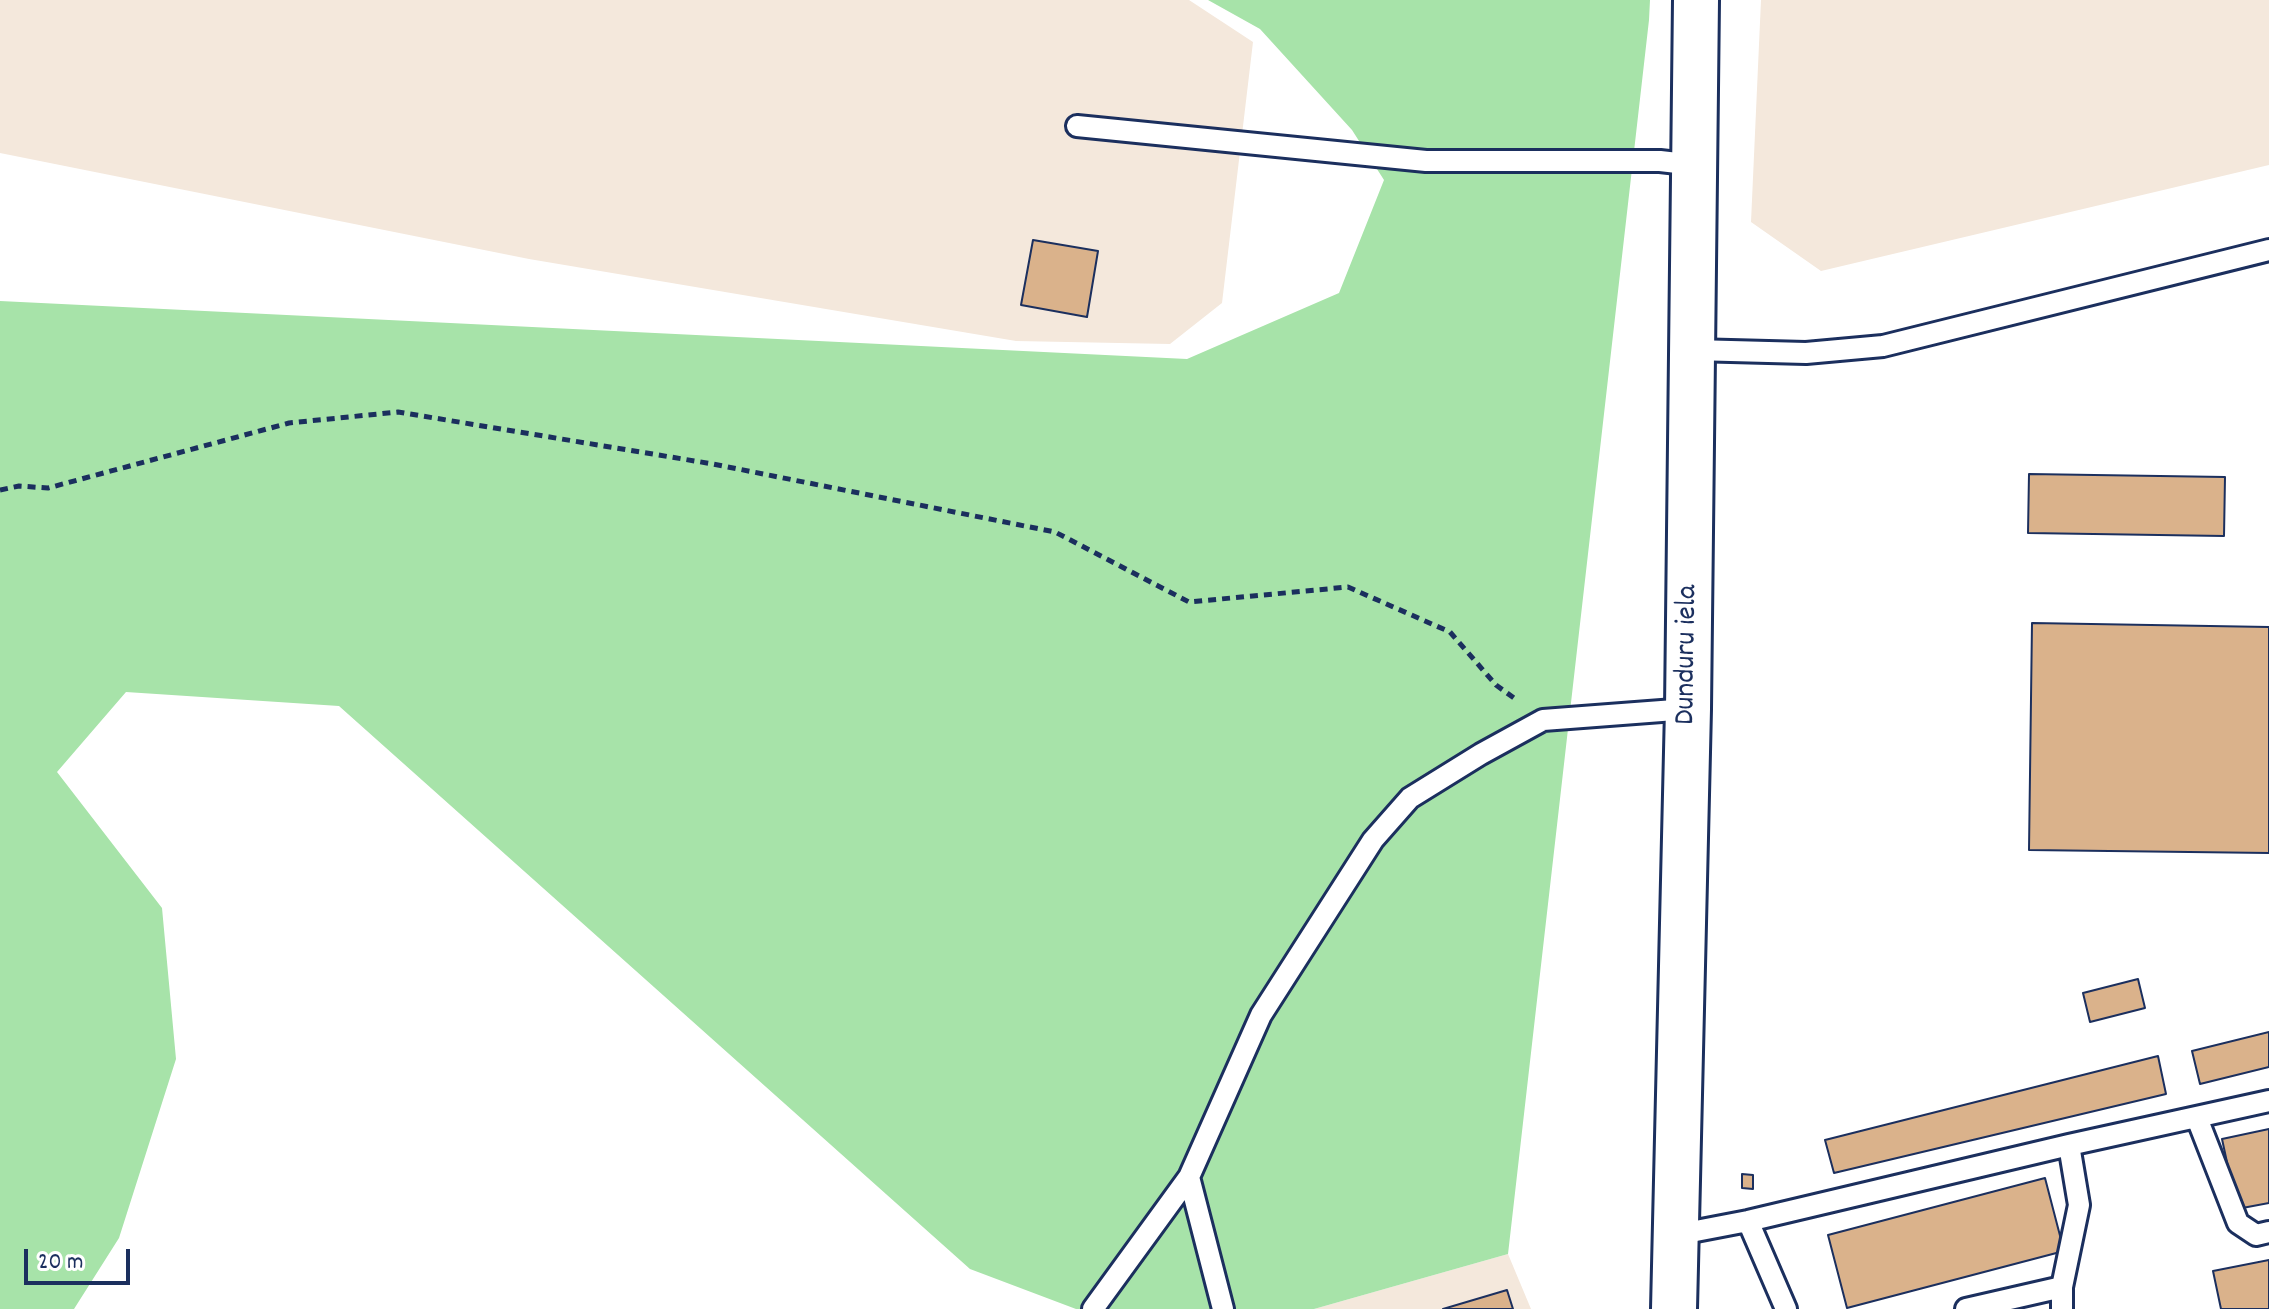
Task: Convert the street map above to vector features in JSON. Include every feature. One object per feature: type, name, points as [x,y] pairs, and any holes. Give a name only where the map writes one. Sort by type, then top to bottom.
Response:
[{"type":"street","name":"Dunduru iela","points":[[1674,1309],[1688,709],[1696,0]]},
{"type":"lane","points":[[1077,126],[1426,161],[1660,161],[1695,165]]},
{"type":"lane","points":[[1693,350],[1806,353],[1883,346],[2269,250]]},
{"type":"lane","points":[[1093,1309],[1189,1177],[1261,1015],[1373,840],[1410,798],[1543,720],[1688,709]]},
{"type":"lane","points":[[1675,1235],[1748,1221],[2269,1101]]},
{"type":"lane","points":[[2197,1118],[2238,1223],[2256,1235],[2269,1232]]},
{"type":"lane","points":[[2062,1309],[2062,1287],[2079,1205],[2069,1145]]},
{"type":"lane","points":[[1189,1177],[1223,1309]]},
{"type":"lane","points":[[1748,1221],[1786,1309]]},
{"type":"lane","points":[[1966,1309],[2062,1287]]},
{"type":"path","points":[[0,490],[19,486],[48,488],[289,423],[398,412],[713,464],[1055,532],[1189,602],[1348,587],[1450,632],[1496,685],[1543,720]]},
{"type":"shaded area","points":[[0,0],[1189,0],[1253,42],[1222,303],[1170,344],[1016,341],[529,259],[0,153]]},
{"type":"shaded area","points":[[1761,0],[2269,0],[2269,165],[1821,271],[1751,222]]},
{"type":"shaded area","points":[[1508,1254],[1531,1309],[1314,1309]]},
{"type":"green space","points":[[1208,0],[1650,0],[1508,1254],[1314,1309],[1076,1309],[970,1269],[339,706],[126,692],[57,772],[162,908],[176,1059],[119,1238],[74,1309],[0,1309],[0,301],[1187,359],[1339,293],[1384,180],[1352,130],[1260,29]]},
{"type":"building","points":[[1033,240],[1098,251],[1087,317],[1021,305]]},
{"type":"building","points":[[2029,474],[2225,477],[2224,536],[2028,533]]},
{"type":"building","points":[[2032,623],[2269,627],[2269,853],[2029,850]]},
{"type":"building","points":[[2138,979],[2145,1008],[2090,1022],[2083,993]]},
{"type":"building","points":[[2269,1032],[2269,1067],[2200,1084],[2192,1051]]},
{"type":"building","points":[[2158,1056],[2166,1094],[1834,1173],[1825,1140]]},
{"type":"building","points":[[2269,1129],[2269,1203],[2237,1209],[2222,1139]]},
{"type":"building","points":[[1742,1174],[1753,1175],[1753,1189],[1742,1188]]},
{"type":"building","points":[[2045,1178],[2064,1251],[1847,1308],[1828,1235]]},
{"type":"building","points":[[2269,1260],[2269,1309],[2221,1309],[2213,1271]]},
{"type":"building","points":[[1507,1290],[1513,1309],[1443,1309]]}]
